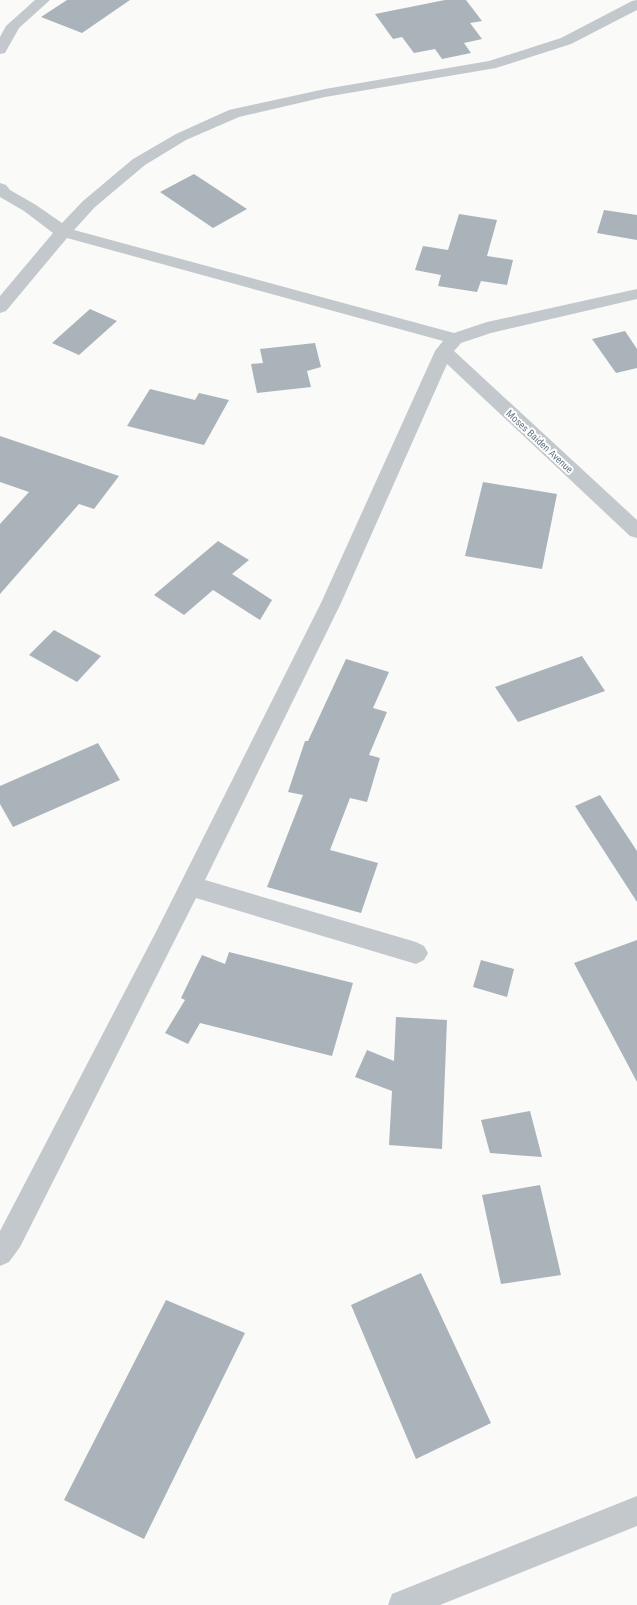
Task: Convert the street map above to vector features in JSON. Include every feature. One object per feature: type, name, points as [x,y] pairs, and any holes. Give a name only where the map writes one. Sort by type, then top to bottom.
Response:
[{"type":"street","points":[[0,50],[6,25],[43,0]]},
{"type":"street","points":[[0,307],[63,232],[89,204],[139,162],[181,137],[234,113],[325,93],[491,65],[566,42],[637,4]]},
{"type":"street","points":[[0,188],[4,193],[30,208],[63,232],[450,345]]},
{"type":"street","points":[[0,1253],[11,1238],[190,886],[331,603],[450,345],[487,328],[637,294]]},
{"type":"street","name":"Moses Baiden Avenue","points":[[450,345],[637,531]]},
{"type":"street","points":[[190,886],[416,953]]},
{"type":"street","points":[[403,1605],[637,1512]]},
{"type":"building","points":[[67,0],[130,0],[82,33],[41,17]]},
{"type":"building","points":[[445,0],[466,0],[482,21],[470,23],[482,39],[464,43],[471,53],[442,59],[435,49],[414,53],[402,37],[393,39],[375,14]]},
{"type":"building","points":[[194,174],[247,209],[213,228],[160,192]]},
{"type":"building","points":[[604,210],[637,215],[637,240],[597,233]]},
{"type":"building","points":[[459,214],[497,220],[487,256],[513,260],[507,285],[481,281],[477,292],[438,286],[441,275],[415,270],[423,246],[448,250]]},
{"type":"building","points":[[90,309],[117,321],[79,355],[52,343]]},
{"type":"building","points":[[625,331],[637,349],[637,368],[616,373],[592,339]]},
{"type":"building","points":[[315,343],[321,367],[307,371],[311,387],[257,393],[251,364],[263,363],[260,349]]},
{"type":"building","points":[[150,389],[195,400],[199,393],[229,400],[204,445],[127,426]]},
{"type":"building","points":[[0,436],[119,476],[94,509],[79,504],[0,594],[0,524],[29,492],[0,482]]},
{"type":"building","points":[[483,482],[557,494],[542,569],[465,556]]},
{"type":"building","points":[[218,541],[249,560],[232,574],[272,600],[260,620],[213,590],[184,615],[154,595]]},
{"type":"building","points":[[54,630],[101,656],[77,682],[29,655]]},
{"type":"building","points":[[582,656],[605,691],[518,722],[495,687]]},
{"type":"building","points":[[346,659],[389,672],[373,708],[387,712],[369,755],[380,758],[367,802],[350,798],[330,850],[378,863],[361,913],[267,887],[303,795],[288,792],[305,741],[308,741]]},
{"type":"building","points":[[98,743],[120,780],[13,827],[0,804],[0,786]]},
{"type":"building","points":[[600,795],[637,851],[637,902],[575,806]]},
{"type":"building","points":[[637,940],[637,1082],[574,963]]},
{"type":"building","points":[[229,952],[353,983],[332,1056],[200,1023],[188,1044],[165,1033],[185,1000],[181,998],[202,955],[225,964]]},
{"type":"building","points":[[481,960],[514,969],[507,997],[473,987]]},
{"type":"building","points":[[396,1017],[447,1020],[442,1149],[389,1145],[392,1091],[355,1077],[367,1050],[394,1061]]},
{"type":"building","points":[[530,1111],[542,1157],[490,1153],[481,1120]]},
{"type":"building","points":[[540,1185],[561,1275],[501,1284],[482,1195]]},
{"type":"building","points":[[421,1273],[491,1423],[416,1459],[351,1305]]},
{"type":"building","points":[[166,1300],[245,1333],[144,1539],[64,1500]]}]
